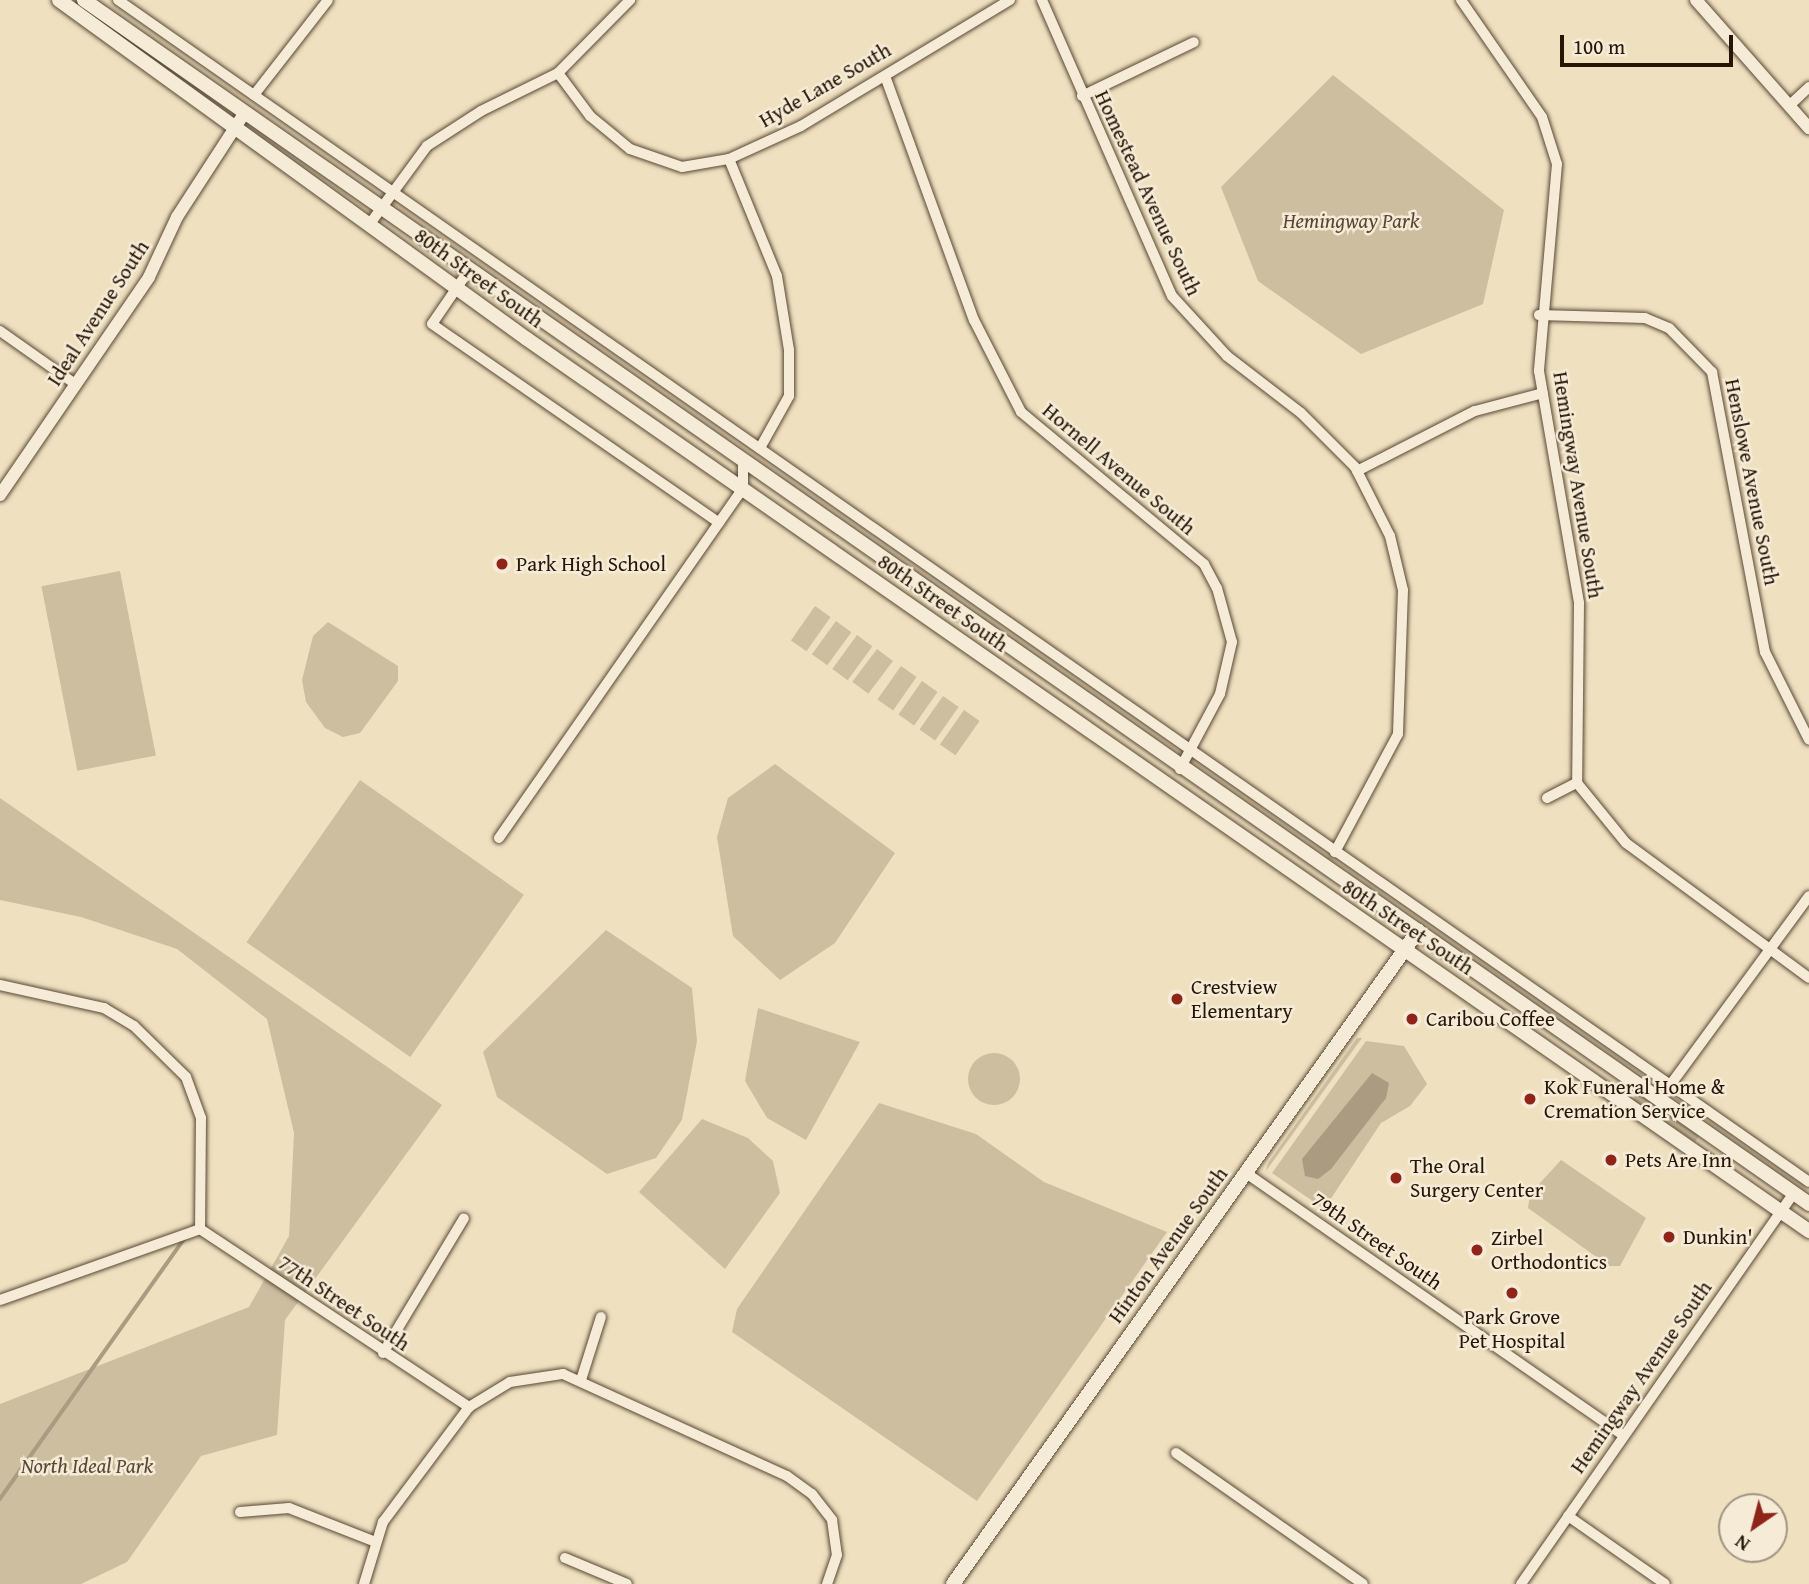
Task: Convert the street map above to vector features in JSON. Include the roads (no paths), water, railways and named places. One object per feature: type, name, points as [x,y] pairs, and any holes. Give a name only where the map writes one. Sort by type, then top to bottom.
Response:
[{"type":"main road","name":"80th Street South","points":[[59,0],[456,288],[1809,1231]]},
{"type":"main road","name":"80th Street South","points":[[84,0],[244,114],[383,206],[469,270],[1180,769],[1418,931],[1809,1204]]},
{"type":"main road","name":"Hinton Avenue South","points":[[953,1584],[1418,931]]},
{"type":"street","name":"80th Street South","points":[[118,0],[1196,748],[1335,852],[1809,1182]]},
{"type":"street","points":[[254,95],[327,0]]},
{"type":"street","points":[[369,225],[428,146],[481,111],[558,73],[630,0]]},
{"type":"street","name":"Hyde Lane South","points":[[558,73],[590,116],[630,149],[682,167],[729,159],[802,126],[1010,0]]},
{"type":"street","name":"Homestead Avenue South","points":[[1042,0],[1082,96],[1184,314],[1301,413],[1357,471],[1390,536],[1403,590],[1402,694],[1398,734],[1386,764],[1335,852]]},
{"type":"street","name":"Hemingway Avenue South","points":[[1461,0],[1542,117],[1557,164],[1539,314],[1543,393],[1579,603],[1577,783]]},
{"type":"street","points":[[1696,0],[1791,104],[1809,128]]},
{"type":"street","points":[[1082,96],[1194,42]]},
{"type":"street","name":"Hornell Avenue South","points":[[885,76],[974,320],[1021,412],[1203,564],[1217,588],[1232,642],[1220,694],[1196,748],[1180,769]]},
{"type":"street","points":[[1791,104],[1809,87]]},
{"type":"street","name":"Ideal Avenue South","points":[[0,495],[149,277],[177,217],[244,114]]},
{"type":"street","points":[[729,159],[777,276],[789,350],[789,396],[761,448]]},
{"type":"street","points":[[469,270],[432,324],[719,523]]},
{"type":"street","name":"Henslowe Avenue South","points":[[1539,314],[1644,318],[1669,328],[1712,372],[1766,652],[1809,740]]},
{"type":"street","points":[[0,331],[75,384]]},
{"type":"street","points":[[1357,471],[1475,411],[1543,393]]},
{"type":"street","points":[[499,838],[743,488],[743,463]]},
{"type":"street","points":[[1548,798],[1577,783],[1626,844],[1809,978]]},
{"type":"street","points":[[1671,1084],[1809,896]]},
{"type":"street","points":[[0,985],[104,1008],[134,1026],[187,1077],[201,1118],[201,1229],[0,1300]]},
{"type":"street","name":"79th Street South","points":[[1246,1173],[1624,1436]]},
{"type":"street","name":"Hemingway Avenue South","points":[[1521,1584],[1794,1193]]},
{"type":"street","points":[[383,1353],[464,1219]]},
{"type":"street","name":"77th Street South","points":[[201,1229],[383,1353],[469,1407]]},
{"type":"street","points":[[582,1380],[601,1317]]},
{"type":"street","points":[[364,1584],[373,1541],[469,1407],[510,1382],[541,1374],[582,1380],[802,1487],[832,1520],[837,1555],[827,1584]]},
{"type":"street","points":[[1176,1453],[1363,1584]]},
{"type":"street","points":[[240,1512],[289,1508],[373,1541]]},
{"type":"street","points":[[1568,1517],[1665,1584]]},
{"type":"street","points":[[565,1558],[627,1584]]},
{"type":"waterway","points":[[0,1499],[185,1238]]},
{"type":"place","name":"Park High School","points":[[502,564]]},
{"type":"place","name":"Crestview Elementary","points":[[1177,999]]},
{"type":"place","name":"Caribou Coffee","points":[[1412,1019]]},
{"type":"place","name":"Kok Funeral Home & Cremation Service","points":[[1530,1099]]},
{"type":"place","name":"Pets Are Inn","points":[[1611,1160]]},
{"type":"place","name":"The Oral Surgery Center","points":[[1396,1178]]},
{"type":"place","name":"Dunkin'","points":[[1669,1237]]},
{"type":"place","name":"Zirbel Orthodontics","points":[[1477,1250]]},
{"type":"place","name":"Park Grove Pet Hospital","points":[[1512,1293]]},
{"type":"park label","name":"Hemingway Park","points":[[1351,221]]},
{"type":"park label","name":"North Ideal Park","points":[[87,1466]]}]
